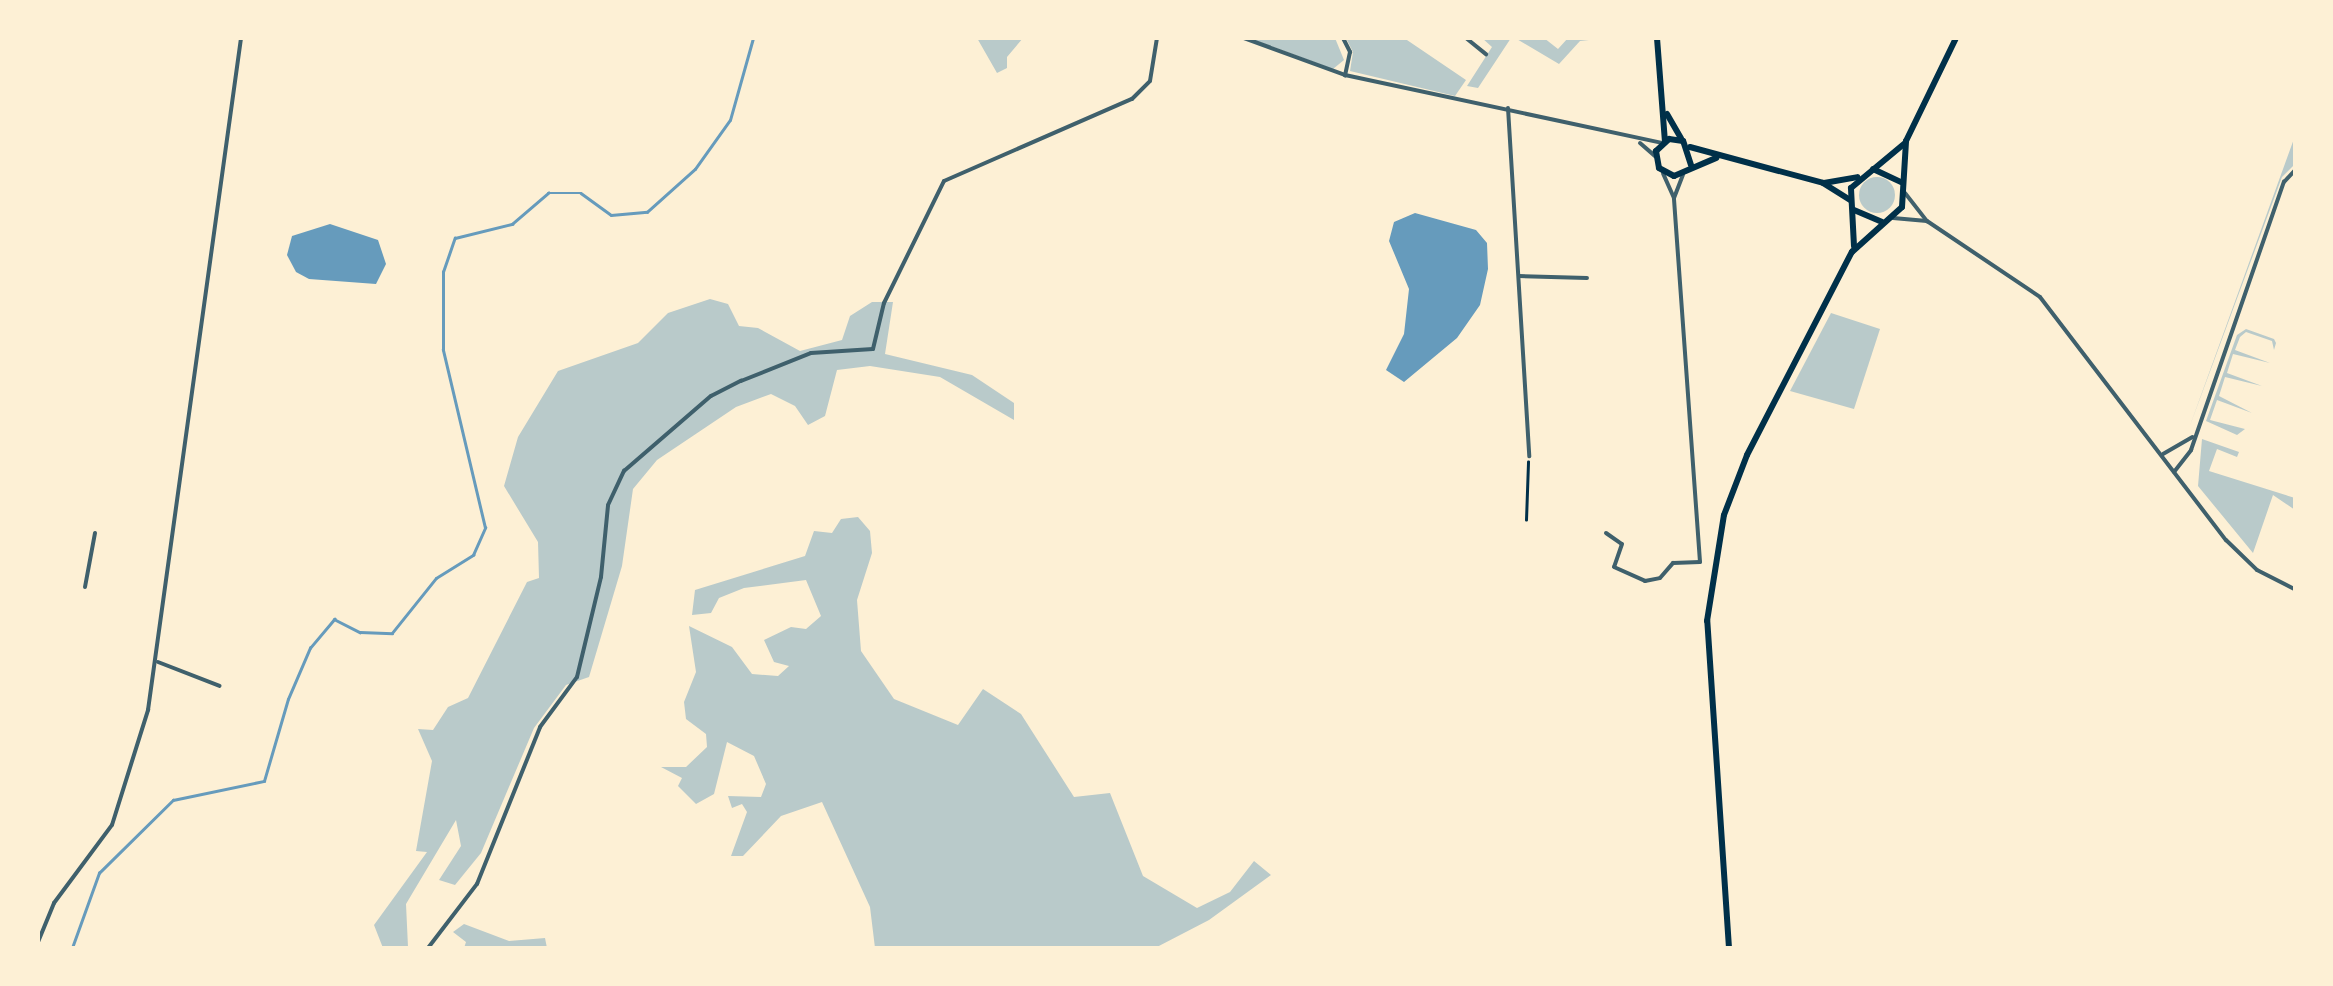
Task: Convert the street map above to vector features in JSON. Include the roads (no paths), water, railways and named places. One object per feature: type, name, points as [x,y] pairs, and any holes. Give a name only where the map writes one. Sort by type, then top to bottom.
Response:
[{"type":"main road","points":[[1657,38],[1667,113],[1663,142],[1655,156],[1663,173],[1684,173],[1691,165],[1720,157]]},
{"type":"main road","points":[[1729,948],[1707,621],[1724,515],[1748,455],[1852,252],[1887,220],[1902,187],[1906,141],[1956,38]]},
{"type":"main road","points":[[1667,113],[1686,144],[1691,165]]},
{"type":"main road","points":[[1823,183],[1857,177],[1906,141]]},
{"type":"main road","points":[[1663,142],[1686,144],[1720,157],[1823,183],[1850,200],[1854,210],[1852,252]]},
{"type":"main road","points":[[1873,168],[1890,171],[1902,187]]},
{"type":"main road","points":[[1850,200],[1857,177]]},
{"type":"main road","points":[[1854,210],[1867,220],[1887,220]]},
{"type":"street","points":[[38,942],[54,903],[112,825],[158,662],[166,562],[241,38]]},
{"type":"street","points":[[428,948],[478,884],[540,727],[577,677],[601,577],[608,505],[624,471],[711,396],[755,374],[811,353],[873,348],[890,290],[944,182],[1132,99],[1150,81],[1158,38]]},
{"type":"street","points":[[1244,38],[1345,75],[1508,108],[1637,140],[1663,142]]},
{"type":"street","points":[[1343,38],[1350,52],[1345,75]]},
{"type":"street","points":[[1466,38],[1486,54]]},
{"type":"street","points":[[1508,108],[1529,456]]},
{"type":"street","points":[[1637,140],[1655,156]]},
{"type":"street","points":[[2174,472],[2187,460],[2284,182],[2296,169]]},
{"type":"street","points":[[1606,533],[1622,544],[1614,567],[1646,581],[1660,578],[1673,563],[1700,562],[1674,198],[1663,173]]},
{"type":"street","points":[[1674,198],[1684,173]]},
{"type":"street","points":[[1902,187],[1927,221],[2040,297],[2239,554],[2296,590]]},
{"type":"street","points":[[1887,220],[1927,221]]},
{"type":"street","points":[[1518,276],[1588,278]]},
{"type":"street","points":[[2162,454],[2193,437]]},
{"type":"street","points":[[86,588],[95,533]]},
{"type":"street","points":[[158,662],[220,686]]},
{"type":"water","points":[[1415,213],[1476,230],[1487,243],[1488,269],[1480,305],[1457,338],[1404,382],[1386,370],[1404,334],[1409,289],[1389,241],[1394,222]]},
{"type":"water","points":[[330,224],[378,240],[386,264],[376,284],[309,279],[296,272],[287,255],[292,236]]},
{"type":"waterway","points":[[72,948],[99,873],[173,800],[264,781],[288,699],[310,648],[334,619],[360,632],[392,633],[436,578],[473,555],[485,528],[443,350],[443,272],[455,238],[512,224],[548,193],[581,193],[611,215],[647,212],[695,169],[730,120],[753,38]]}]
